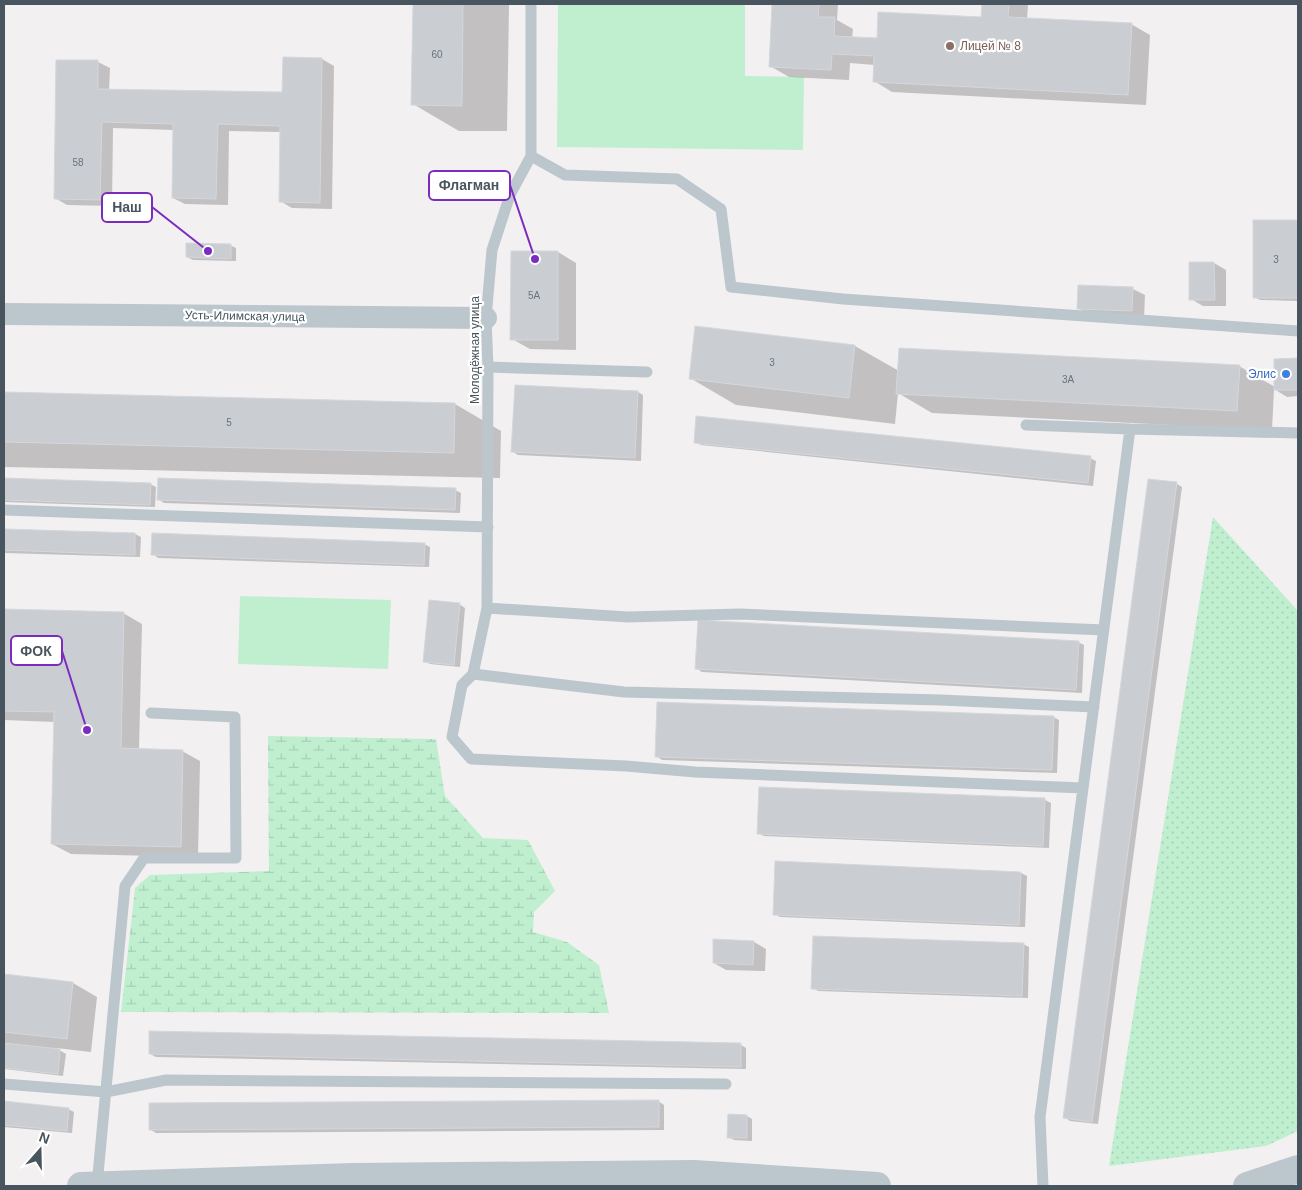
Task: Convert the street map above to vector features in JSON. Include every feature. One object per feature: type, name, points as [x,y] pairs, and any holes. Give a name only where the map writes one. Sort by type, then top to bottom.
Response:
[{"type":"street","name":"Усть-Илимская улица","points":[[4,314],[486,318]]},
{"type":"street","points":[[1246,1186],[1298,1169]]},
{"type":"street","points":[[89,1186],[353,1177],[694,1174],[877,1186]]},
{"type":"lane","name":"Молодёжная улица","points":[[473,674],[487,608],[488,367],[486,318],[492,250],[510,195],[531,156],[531,4]]},
{"type":"lane","points":[[531,156],[565,175],[677,179],[721,209],[731,287],[843,299],[1298,331]]},
{"type":"lane","points":[[488,367],[647,372]]},
{"type":"lane","points":[[1026,425],[1298,433]]},
{"type":"lane","points":[[1043,1186],[1040,1117],[1130,429]]},
{"type":"lane","points":[[4,510],[488,527]]},
{"type":"lane","points":[[487,608],[628,617],[740,614],[1104,630]]},
{"type":"lane","points":[[1083,788],[695,772],[626,766],[471,759],[452,737],[462,685],[473,674],[624,692],[1094,706]]},
{"type":"lane","points":[[89,1186],[106,1092],[125,886],[144,858],[236,858],[234,717],[151,713]]},
{"type":"lane","points":[[4,1084],[106,1092],[166,1080],[726,1084]]},
{"type":"green space","points":[[558,4],[745,4],[745,76],[804,77],[803,150],[557,147]]},
{"type":"green space","points":[[1213,517],[1298,611],[1298,1131],[1266,1146],[1109,1166]]},
{"type":"green space","points":[[240,596],[391,600],[388,669],[238,664]]},
{"type":"green space","points":[[268,736],[436,739],[445,796],[483,838],[528,840],[555,891],[534,912],[533,932],[567,942],[599,965],[609,1013],[121,1012],[135,888],[150,875],[269,871]]},
{"type":"building","points":[[413,4],[463,4],[462,106],[411,105]]},
{"type":"building","name":"Лицей № 8","points":[[772,4],[819,4],[818,17],[835,17],[834,36],[877,38],[878,12],[981,17],[982,4],[1009,4],[1008,17],[1132,23],[1128,95],[873,82],[874,56],[832,54],[831,70],[769,67]]},
{"type":"building","points":[[283,57],[322,58],[320,203],[279,202],[280,126],[218,124],[216,199],[172,198],[173,124],[102,122],[100,200],[54,199],[56,60],[98,60],[98,89],[282,92]]},
{"type":"building","points":[[1253,220],[1298,220],[1298,298],[1253,298]]},
{"type":"building","points":[[186,243],[231,244],[231,259],[186,257]]},
{"type":"building","points":[[511,251],[558,251],[558,340],[510,340]]},
{"type":"building","points":[[1189,262],[1214,262],[1215,300],[1189,300]]},
{"type":"building","points":[[1078,285],[1133,287],[1132,311],[1077,309]]},
{"type":"building","points":[[695,326],[855,345],[849,398],[689,379]]},
{"type":"building","points":[[899,348],[1240,365],[1237,411],[896,394]]},
{"type":"building","name":"Элис","points":[[1298,358],[1298,390],[1274,390],[1274,359]]},
{"type":"building","points":[[515,385],[638,391],[635,458],[511,452]]},
{"type":"building","points":[[4,392],[455,403],[454,453],[4,442]]},
{"type":"building","points":[[696,416],[1091,456],[1088,483],[694,443]]},
{"type":"building","points":[[4,478],[151,483],[150,505],[4,500]]},
{"type":"building","points":[[158,478],[456,488],[455,510],[157,500]]},
{"type":"building","points":[[1148,479],[1177,482],[1092,1122],[1063,1118]]},
{"type":"building","points":[[4,529],[135,533],[135,555],[4,550]]},
{"type":"building","points":[[152,533],[425,543],[424,565],[151,555]]},
{"type":"building","points":[[429,600],[460,603],[454,665],[423,662]]},
{"type":"building","points":[[4,609],[124,612],[121,748],[183,750],[181,847],[51,844],[54,712],[4,711]]},
{"type":"building","points":[[698,620],[1079,641],[1076,690],[695,669]]},
{"type":"building","points":[[657,702],[1054,716],[1052,770],[655,757]]},
{"type":"building","points":[[759,787],[1045,798],[1043,846],[757,834]]},
{"type":"building","points":[[775,861],[1021,872],[1019,925],[773,915]]},
{"type":"building","points":[[813,936],[1024,943],[1022,996],[811,989]]},
{"type":"building","points":[[713,939],[754,941],[753,965],[713,963]]},
{"type":"building","points":[[4,974],[73,982],[67,1039],[4,1032]]},
{"type":"building","points":[[149,1031],[741,1043],[741,1067],[149,1054]]},
{"type":"building","points":[[4,1043],[60,1049],[58,1074],[4,1068]]},
{"type":"building","points":[[659,1100],[659,1127],[149,1130],[149,1103]]},
{"type":"building","points":[[4,1101],[69,1108],[67,1131],[4,1125]]},
{"type":"building","points":[[728,1114],[747,1115],[747,1138],[727,1138]]},
{"type":"place","name":"Лицей № 8","points":[[950,46]]},
{"type":"place","name":"Наш","points":[[208,251]]},
{"type":"place","name":"Флагман","points":[[535,259]]},
{"type":"place","name":"Элис","points":[[1286,374]]},
{"type":"place","name":"ФОК","points":[[87,730]]}]
